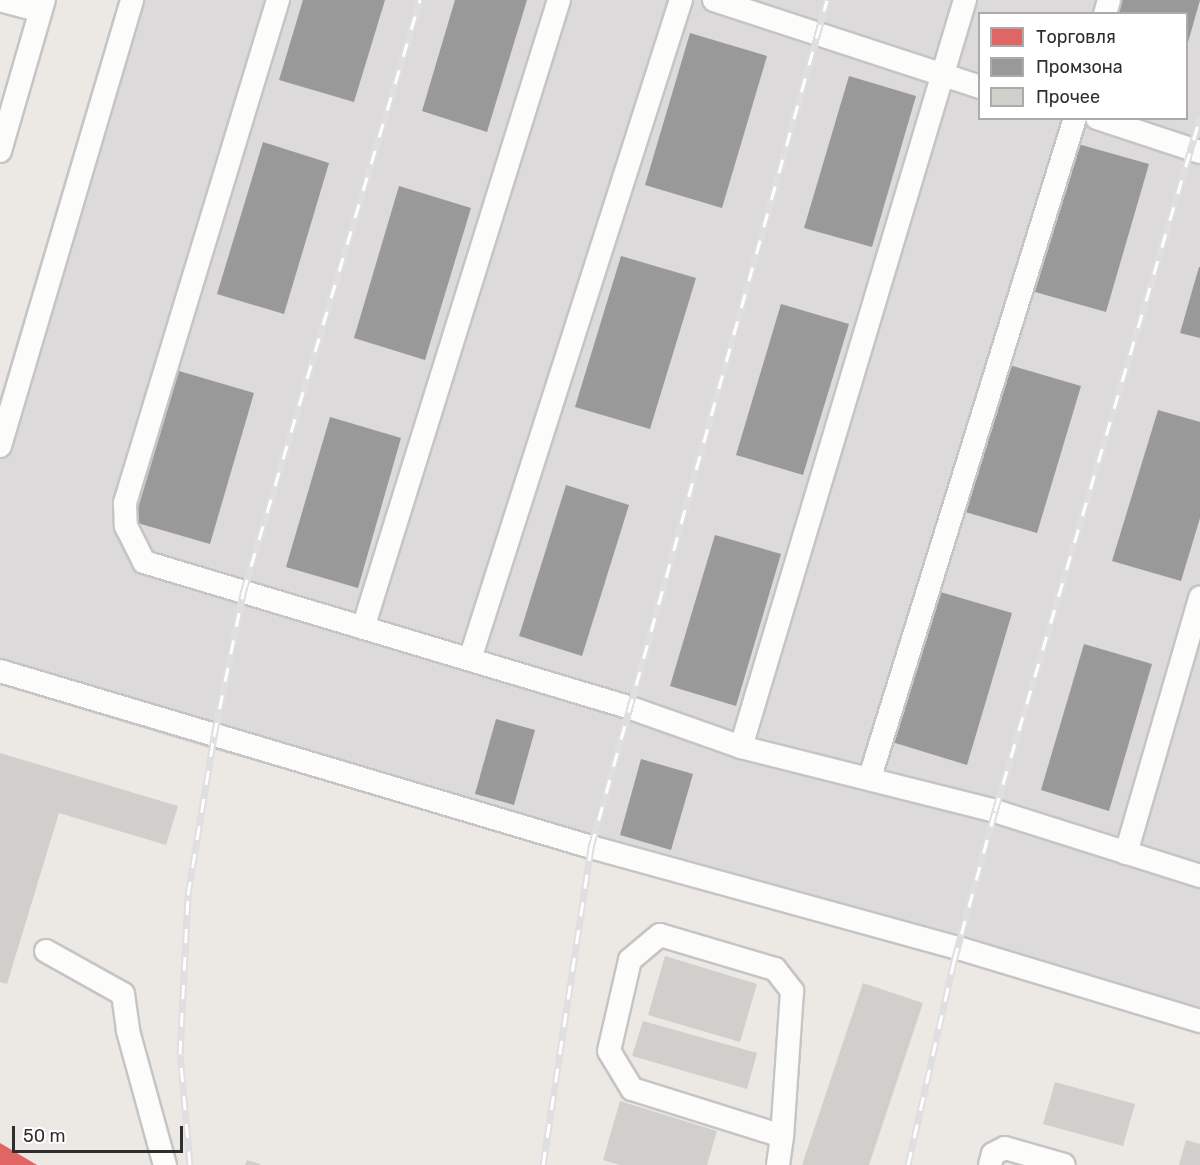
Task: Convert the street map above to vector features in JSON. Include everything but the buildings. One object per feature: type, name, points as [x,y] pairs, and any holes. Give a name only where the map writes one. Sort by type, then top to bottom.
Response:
[{"type":"street","points":[[0,0],[43,5],[0,150]]},
{"type":"street","points":[[0,446],[132,0]]},
{"type":"street","points":[[278,0],[125,503],[126,526],[144,562],[470,660],[741,747],[870,777],[995,811],[1200,876]]},
{"type":"street","points":[[363,628],[559,0]]},
{"type":"street","points":[[470,660],[681,0]]},
{"type":"street","points":[[714,0],[943,78],[978,87]]},
{"type":"street","points":[[741,747],[965,0]]},
{"type":"street","points":[[870,777],[1074,120]]},
{"type":"street","points":[[1103,120],[1200,152]]},
{"type":"street","points":[[1126,853],[1200,598]]},
{"type":"street","points":[[0,671],[591,847],[958,948],[1200,1021]]},
{"type":"street","points":[[778,1165],[782,1136],[792,991],[775,969],[660,935],[630,960],[609,1051],[615,1061],[632,1089],[782,1136]]},
{"type":"street","points":[[46,951],[123,994],[128,1031],[165,1165]]},
{"type":"street","points":[[990,1165],[993,1154],[1005,1148],[1064,1165]]},
{"type":"shaded area","points":[[118,0],[1200,0],[1200,1033],[590,854],[211,749],[0,685],[0,397]]},
{"type":"railway","points":[[190,1165],[180,1054],[188,895],[214,736],[243,593],[420,0]]},
{"type":"railway","points":[[543,1165],[591,847],[827,0]]},
{"type":"railway","points":[[908,1165],[954,961],[995,811],[1200,118]]}]
